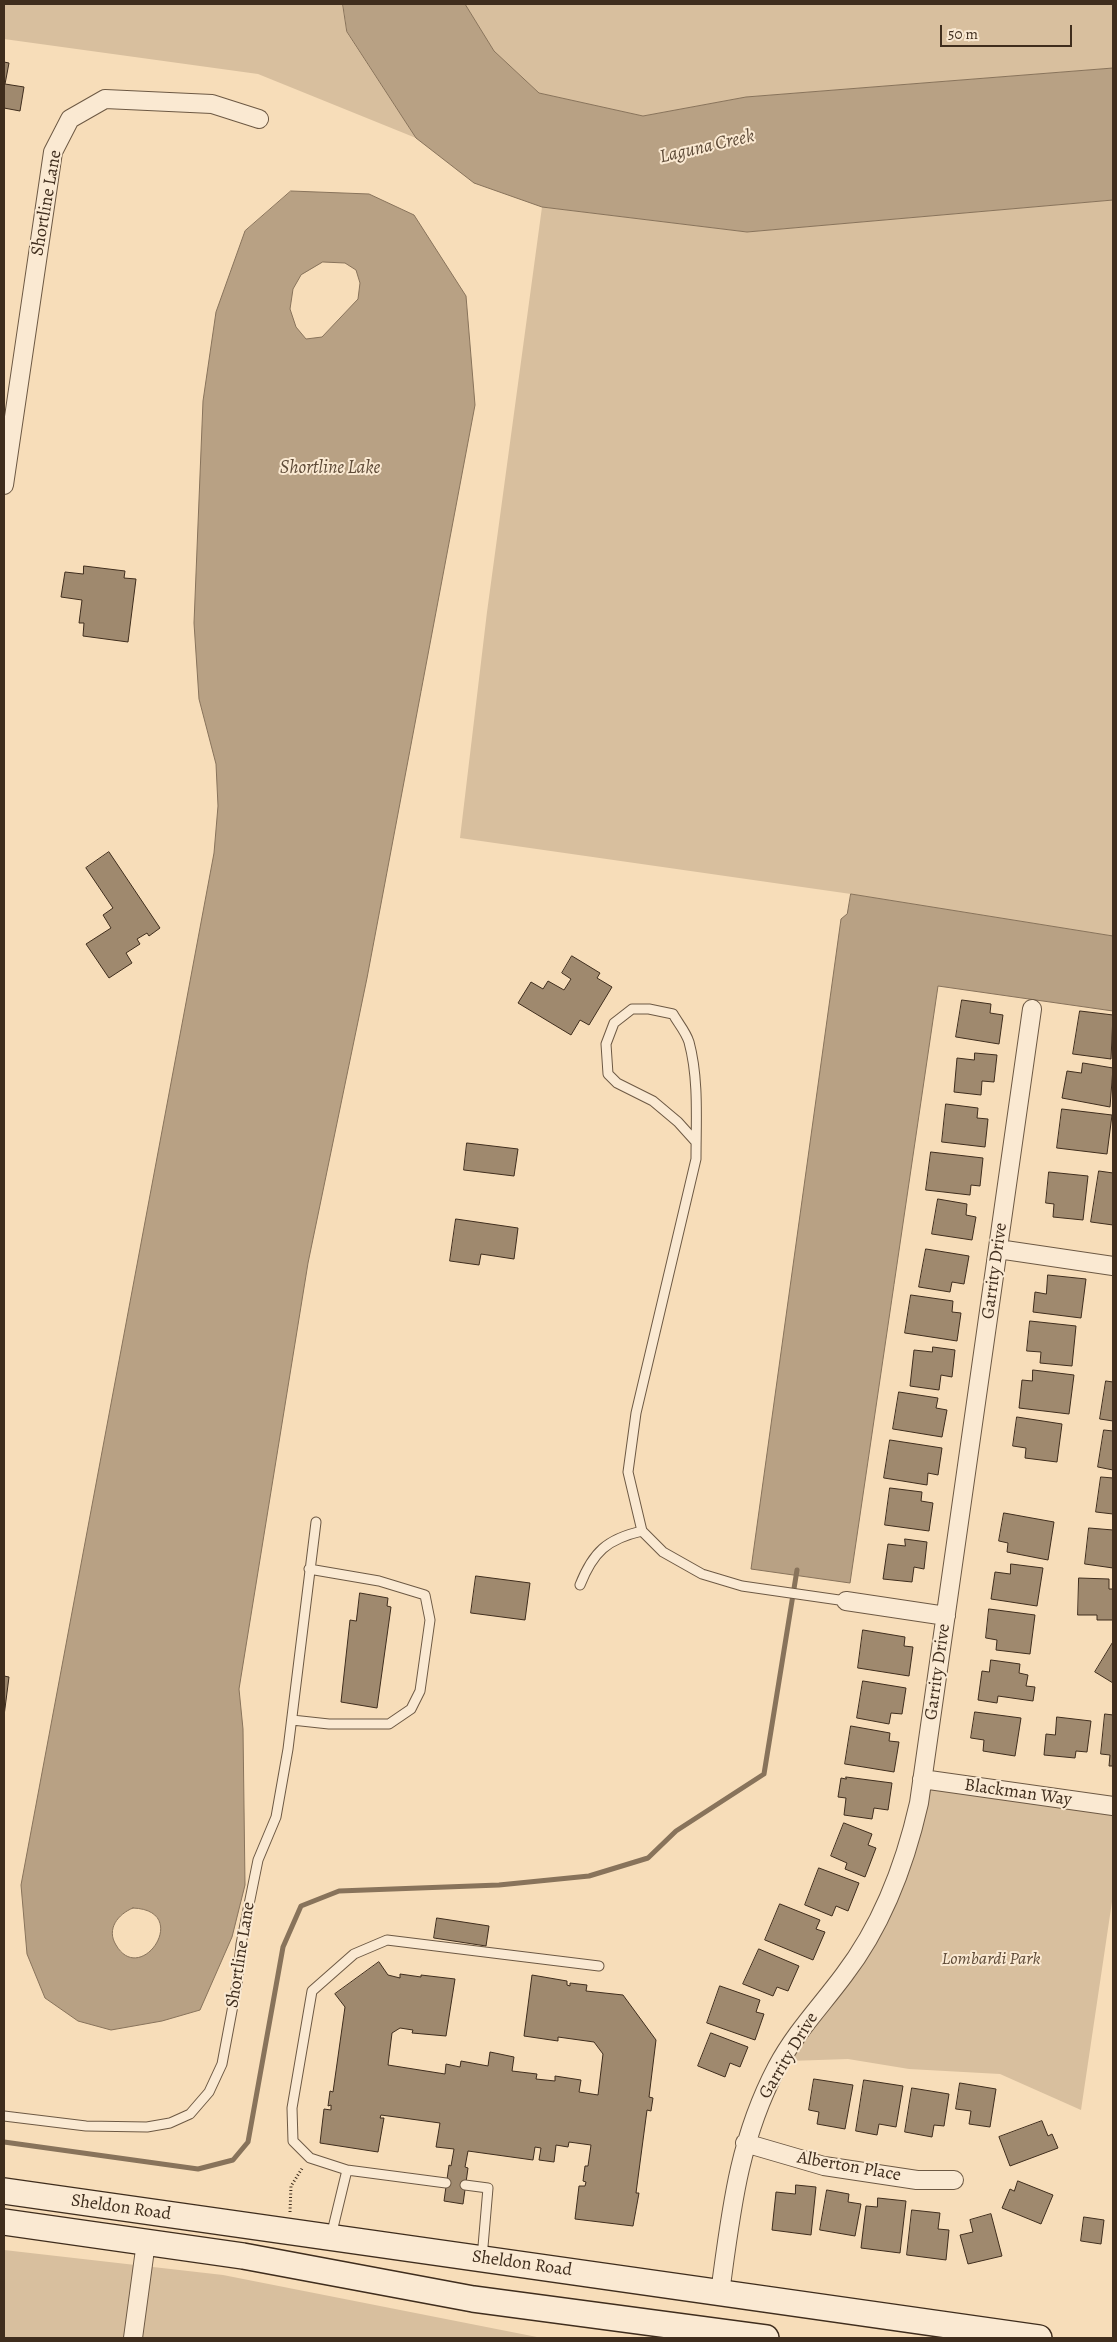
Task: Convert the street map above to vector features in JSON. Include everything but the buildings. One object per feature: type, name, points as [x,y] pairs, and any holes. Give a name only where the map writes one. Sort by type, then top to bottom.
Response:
[{"type":"main road","name":"Sheldon Road","points":[[4,2191],[1039,2338]]},
{"type":"main road","name":"Sheldon Road","points":[[4,2222],[242,2256],[473,2299],[713,2335],[766,2338]]},
{"type":"main road","points":[[713,2335],[720,2293]]},
{"type":"street","name":"Shortline Lane","points":[[4,485],[53,152],[70,118],[105,99],[212,104],[259,119]]},
{"type":"street","name":"Garrity Drive","points":[[720,2293],[734,2192],[745,2143],[759,2104],[796,2036],[860,1952],[881,1916],[898,1878],[911,1837],[922,1779],[946,1616],[1032,1008]]},
{"type":"street","points":[[998,1250],[1113,1266]]},
{"type":"street","points":[[846,1601],[946,1616]]},
{"type":"street","name":"Blackman Way","points":[[922,1779],[1113,1806]]},
{"type":"street","name":"Alberton Place","points":[[745,2143],[824,2166],[917,2180],[954,2180]]},
{"type":"street","points":[[133,2338],[146,2242]]},
{"type":"lane","points":[[696,1142],[678,1122],[653,1101],[617,1084],[608,1074],[606,1044],[614,1023],[632,1009],[649,1009],[673,1014],[689,1040],[695,1086],[696,1142],[696,1159],[634,1423],[628,1472],[642,1531],[663,1552],[702,1574],[742,1586],[846,1601]]},
{"type":"lane","name":"Shortline Lane","points":[[4,2116],[86,2126],[147,2126],[170,2123],[190,2114],[209,2092],[222,2064],[237,1984],[240,1944],[258,1860],[276,1817],[292,1720],[316,1522]]},
{"type":"lane","points":[[580,1585],[589,1563],[601,1548],[624,1535],[642,1531]]},
{"type":"lane","points":[[292,1720],[329,1724],[389,1724],[411,1709],[420,1691],[430,1620],[426,1595],[379,1581],[309,1569]]},
{"type":"lane","points":[[446,2183],[346,2170],[310,2158],[293,2141],[292,2108],[312,1991],[354,1954],[387,1940],[599,1966]]},
{"type":"lane","points":[[331,2237],[346,2170]]},
{"type":"lane","points":[[465,2185],[488,2188],[482,2258]]},
{"type":"path","points":[[289,2215],[292,2205],[291,2186],[304,2165]]},
{"type":"green space","points":[[4,4],[343,4],[347,33],[416,138],[258,74],[4,39]]},
{"type":"green space","points":[[465,4],[1113,4],[1113,68],[746,97],[643,116],[539,93],[494,51]]},
{"type":"green space","points":[[1113,200],[1113,936],[851,894],[460,838],[487,612],[542,207],[747,232]]},
{"type":"green space","name":"Lombardi Park","points":[[922,1779],[1113,1806],[1113,1895],[1081,2110],[1000,2074],[909,2069],[848,2059],[789,2061],[899,1893],[912,1862],[925,1812]]},
{"type":"green space","points":[[4,2250],[223,2275],[542,2338],[4,2338]]},
{"type":"water","name":"Laguna Creek","points":[[343,4],[465,4],[494,51],[539,93],[643,116],[746,97],[1113,68],[1113,200],[747,232],[542,207],[474,183],[416,138],[347,32]]},
{"type":"water","name":"Shortline Lake","points":[[291,191],[369,194],[414,215],[466,296],[475,405],[367,978],[308,1263],[239,1689],[243,1729],[245,1885],[232,1937],[200,2010],[162,2021],[111,2030],[78,2021],[45,1998],[27,1954],[21,1885],[214,853],[218,806],[216,764],[199,699],[194,623],[203,401],[216,312],[245,231]],"holes":[[[323,262],[345,263],[356,270],[360,283],[358,299],[322,337],[306,339],[296,327],[290,309],[293,289],[301,275]],[[133,1908],[151,1912],[159,1921],[161,1932],[156,1943],[148,1953],[138,1958],[126,1956],[116,1945],[112,1933],[118,1918]]]},
{"type":"water","points":[[851,894],[1113,936],[1113,1011],[938,986],[850,1583],[751,1569],[841,919],[847,914]]},
{"type":"waterway","points":[[4,2142],[198,2169],[233,2160],[248,2142],[283,1947],[301,1906],[339,1891],[499,1885],[589,1876],[648,1858],[676,1831],[764,1774],[797,1570]]}]
